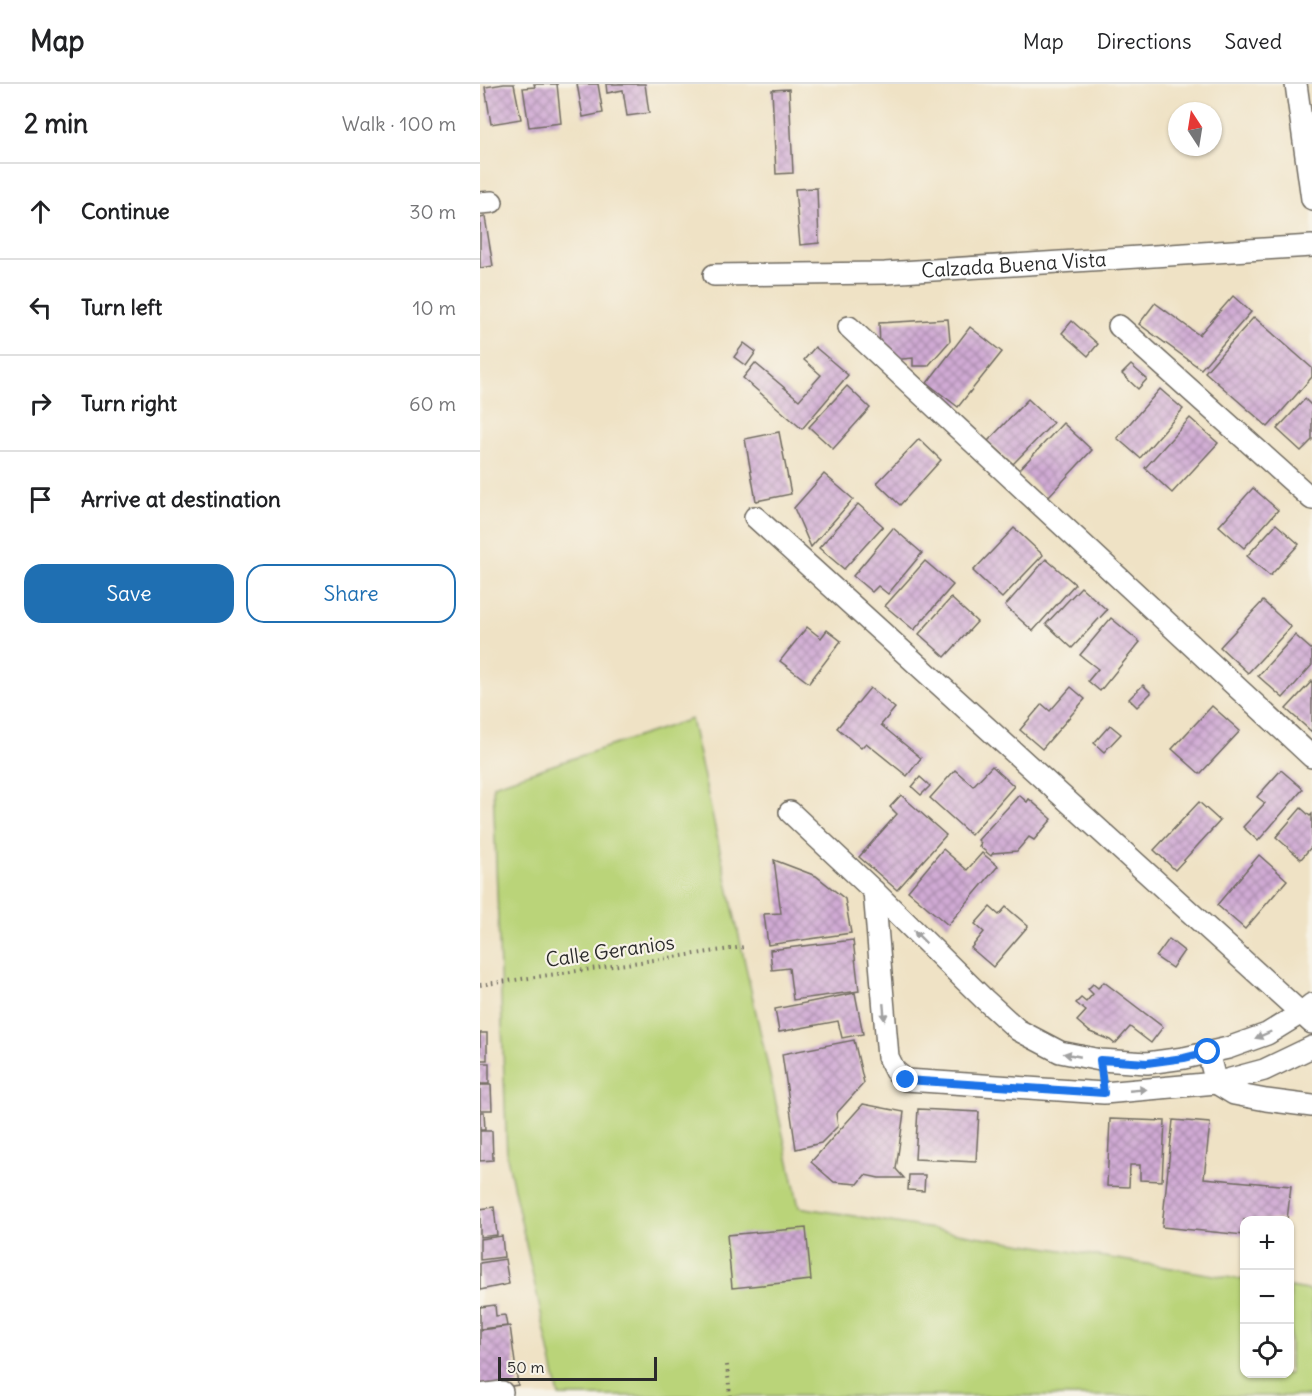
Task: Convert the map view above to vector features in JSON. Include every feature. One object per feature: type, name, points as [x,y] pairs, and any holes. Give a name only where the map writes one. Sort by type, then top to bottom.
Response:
[{"type":"street","points":[[1296,84],[1312,199]]},
{"type":"street","name":"Calzada Buena Vista","points":[[714,275],[885,273],[1312,246]]},
{"type":"street","points":[[1119,326],[1312,499]]},
{"type":"street","points":[[849,327],[1312,757]]},
{"type":"street","points":[[755,517],[1308,1013],[1267,1034],[1228,1048],[1184,1058],[1147,1063],[1100,1060],[1060,1052],[1018,1030],[790,812]]},
{"type":"street","points":[[874,891],[888,1058],[895,1071],[906,1080],[1104,1093],[1216,1083],[1264,1070],[1312,1047]]},
{"type":"street","points":[[1208,1052],[1216,1083],[1234,1094],[1266,1101],[1312,1106]]},
{"type":"street","points":[[1100,1060],[1104,1093]]},
{"type":"street","points":[[480,1395],[502,1392]]},
{"type":"path","name":"Calle Geranios","points":[[480,985],[744,947]]},
{"type":"path","points":[[727,1365],[730,1396]]},
{"type":"green space","points":[[691,719],[799,1207],[1240,1279],[1240,1378],[1294,1378],[1294,1288],[1312,1291],[1312,1396],[559,1396],[507,1157],[493,785]]},
{"type":"building","points":[[514,84],[521,119],[491,124],[485,87]]},
{"type":"building","points":[[534,84],[557,84],[561,123],[529,127],[523,88],[535,87]]},
{"type":"building","points":[[577,84],[598,84],[603,113],[583,117]]},
{"type":"building","points":[[606,84],[645,84],[649,113],[627,116],[623,90],[607,93]]},
{"type":"building","points":[[789,89],[793,173],[776,174],[772,90]]},
{"type":"building","points":[[817,188],[819,243],[800,245],[795,189]]},
{"type":"building","points":[[485,217],[493,266],[480,268],[480,218]]},
{"type":"building","points":[[1233,296],[1251,312],[1201,369],[1139,324],[1155,303],[1199,335]]},
{"type":"building","points":[[1254,317],[1312,368],[1312,377],[1268,427],[1205,372]]},
{"type":"building","points":[[948,319],[950,341],[928,366],[913,366],[913,358],[891,360],[880,346],[879,323]]},
{"type":"building","points":[[1072,321],[1098,344],[1088,356],[1062,333]]},
{"type":"building","points":[[970,327],[1002,352],[958,407],[927,383]]},
{"type":"building","points":[[744,343],[756,352],[746,366],[734,357]]},
{"type":"building","points":[[815,347],[848,375],[802,429],[743,378],[755,363],[799,400],[821,375],[804,360]]},
{"type":"building","points":[[1131,365],[1147,379],[1138,389],[1122,374]]},
{"type":"building","points":[[847,386],[870,408],[833,449],[809,427]]},
{"type":"building","points":[[1160,389],[1183,409],[1140,458],[1117,438]]},
{"type":"building","points":[[1028,399],[1053,423],[1013,464],[988,441]]},
{"type":"building","points":[[1305,399],[1312,406],[1312,440],[1301,451],[1277,429]]},
{"type":"building","points":[[1190,418],[1218,443],[1172,493],[1145,468]]},
{"type":"building","points":[[1063,423],[1092,450],[1048,497],[1019,470]]},
{"type":"building","points":[[779,432],[791,494],[756,501],[745,439]]},
{"type":"building","points":[[919,439],[941,460],[900,505],[877,483]]},
{"type":"building","points":[[824,474],[853,499],[811,547],[794,508]]},
{"type":"building","points":[[1253,488],[1278,510],[1244,548],[1219,526]]},
{"type":"building","points":[[858,504],[883,526],[844,569],[819,548]]},
{"type":"building","points":[[1276,524],[1299,544],[1270,576],[1247,556]]},
{"type":"building","points":[[893,528],[922,553],[888,594],[878,586],[872,592],[853,576]]},
{"type":"building","points":[[1014,528],[1043,555],[1002,598],[973,571]]},
{"type":"building","points":[[1046,559],[1075,584],[1033,631],[1005,606]]},
{"type":"building","points":[[925,561],[953,585],[914,630],[885,606]]},
{"type":"building","points":[[1081,587],[1107,610],[1072,648],[1046,624]]},
{"type":"building","points":[[951,598],[977,622],[945,657],[919,634]]},
{"type":"building","points":[[1263,601],[1291,627],[1248,673],[1220,647]]},
{"type":"building","points":[[1111,618],[1140,642],[1100,691],[1088,681],[1098,669],[1080,655]]},
{"type":"building","points":[[807,627],[821,638],[827,630],[841,641],[809,683],[780,661]]},
{"type":"building","points":[[1295,635],[1312,650],[1312,665],[1283,698],[1258,676]]},
{"type":"building","points":[[1312,681],[1312,732],[1286,709]]},
{"type":"building","points":[[1143,685],[1151,693],[1137,707],[1129,699]]},
{"type":"building","points":[[1071,687],[1085,699],[1042,749],[1020,730],[1042,704],[1050,711]]},
{"type":"building","points":[[870,688],[895,708],[881,725],[921,758],[907,776],[866,743],[861,748],[837,728]]},
{"type":"building","points":[[1212,706],[1240,731],[1200,774],[1172,749]]},
{"type":"building","points":[[1110,725],[1121,734],[1104,752],[1094,743]]},
{"type":"building","points":[[992,766],[1014,786],[971,835],[930,798],[955,770],[973,786]]},
{"type":"building","points":[[1281,770],[1303,789],[1258,841],[1243,827],[1265,803],[1257,797]]},
{"type":"building","points":[[920,777],[930,786],[921,795],[912,787]]},
{"type":"building","points":[[901,795],[946,835],[897,890],[859,857],[897,814],[890,807]]},
{"type":"building","points":[[1019,795],[1027,802],[1029,799],[1052,819],[1034,840],[1029,837],[1017,851],[993,853],[991,856],[979,846],[981,843],[978,840]]},
{"type":"building","points":[[1199,802],[1220,821],[1175,870],[1154,850]]},
{"type":"building","points":[[1301,808],[1310,816],[1312,814],[1312,846],[1301,859],[1276,837]]},
{"type":"building","points":[[943,849],[967,870],[982,853],[998,866],[948,925],[908,891]]},
{"type":"building","points":[[1259,855],[1287,880],[1245,929],[1217,905]]},
{"type":"building","points":[[774,860],[816,876],[845,899],[851,933],[768,945],[764,914],[781,913]]},
{"type":"building","points":[[990,907],[999,915],[1006,907],[1028,926],[993,967],[971,948],[984,932],[975,924]]},
{"type":"building","points":[[1169,939],[1184,951],[1172,968],[1156,957]]},
{"type":"building","points":[[853,940],[859,991],[793,1000],[789,968],[772,970],[770,950]]},
{"type":"building","points":[[1104,982],[1163,1027],[1151,1043],[1130,1027],[1115,1044],[1090,1032],[1077,1021],[1086,1011],[1076,1003],[1081,998],[1086,1002],[1093,994],[1088,989],[1093,984],[1098,988]]},
{"type":"building","points":[[855,993],[863,1034],[842,1038],[838,1021],[779,1032],[775,1009]]},
{"type":"building","points":[[480,1033],[487,1033],[487,1060],[480,1060]]},
{"type":"building","points":[[854,1040],[864,1083],[836,1114],[838,1126],[821,1143],[796,1149],[782,1054]]},
{"type":"building","points":[[480,1063],[489,1063],[489,1084],[480,1084]]},
{"type":"building","points":[[480,1085],[491,1085],[492,1110],[480,1110]]},
{"type":"building","points":[[863,1104],[904,1112],[896,1169],[904,1178],[879,1178],[865,1175],[858,1184],[834,1182],[811,1162]]},
{"type":"building","points":[[918,1109],[979,1112],[976,1162],[915,1159]]},
{"type":"building","points":[[480,1112],[484,1112],[485,1130],[480,1130]]},
{"type":"building","points":[[1110,1119],[1165,1121],[1162,1181],[1140,1180],[1140,1165],[1130,1165],[1129,1187],[1107,1186]]},
{"type":"building","points":[[1173,1120],[1210,1123],[1204,1178],[1291,1186],[1287,1216],[1240,1216],[1240,1235],[1162,1227]]},
{"type":"building","points":[[480,1131],[492,1131],[493,1160],[480,1161]]},
{"type":"building","points":[[909,1175],[925,1175],[924,1191],[908,1190]]},
{"type":"building","points":[[494,1207],[497,1235],[480,1237],[480,1209]]},
{"type":"building","points":[[806,1228],[811,1280],[732,1288],[727,1235]]},
{"type":"building","points":[[502,1236],[504,1257],[480,1260],[480,1239]]},
{"type":"building","points":[[505,1259],[509,1284],[480,1290],[480,1263]]},
{"type":"building","points":[[495,1305],[496,1316],[505,1315],[507,1326],[480,1329],[480,1307]]},
{"type":"building","points":[[510,1326],[518,1385],[480,1391],[480,1330]]},
{"type":"route","points":[[906,1080],[1104,1093],[1100,1060],[1147,1063],[1208,1052]]}]
